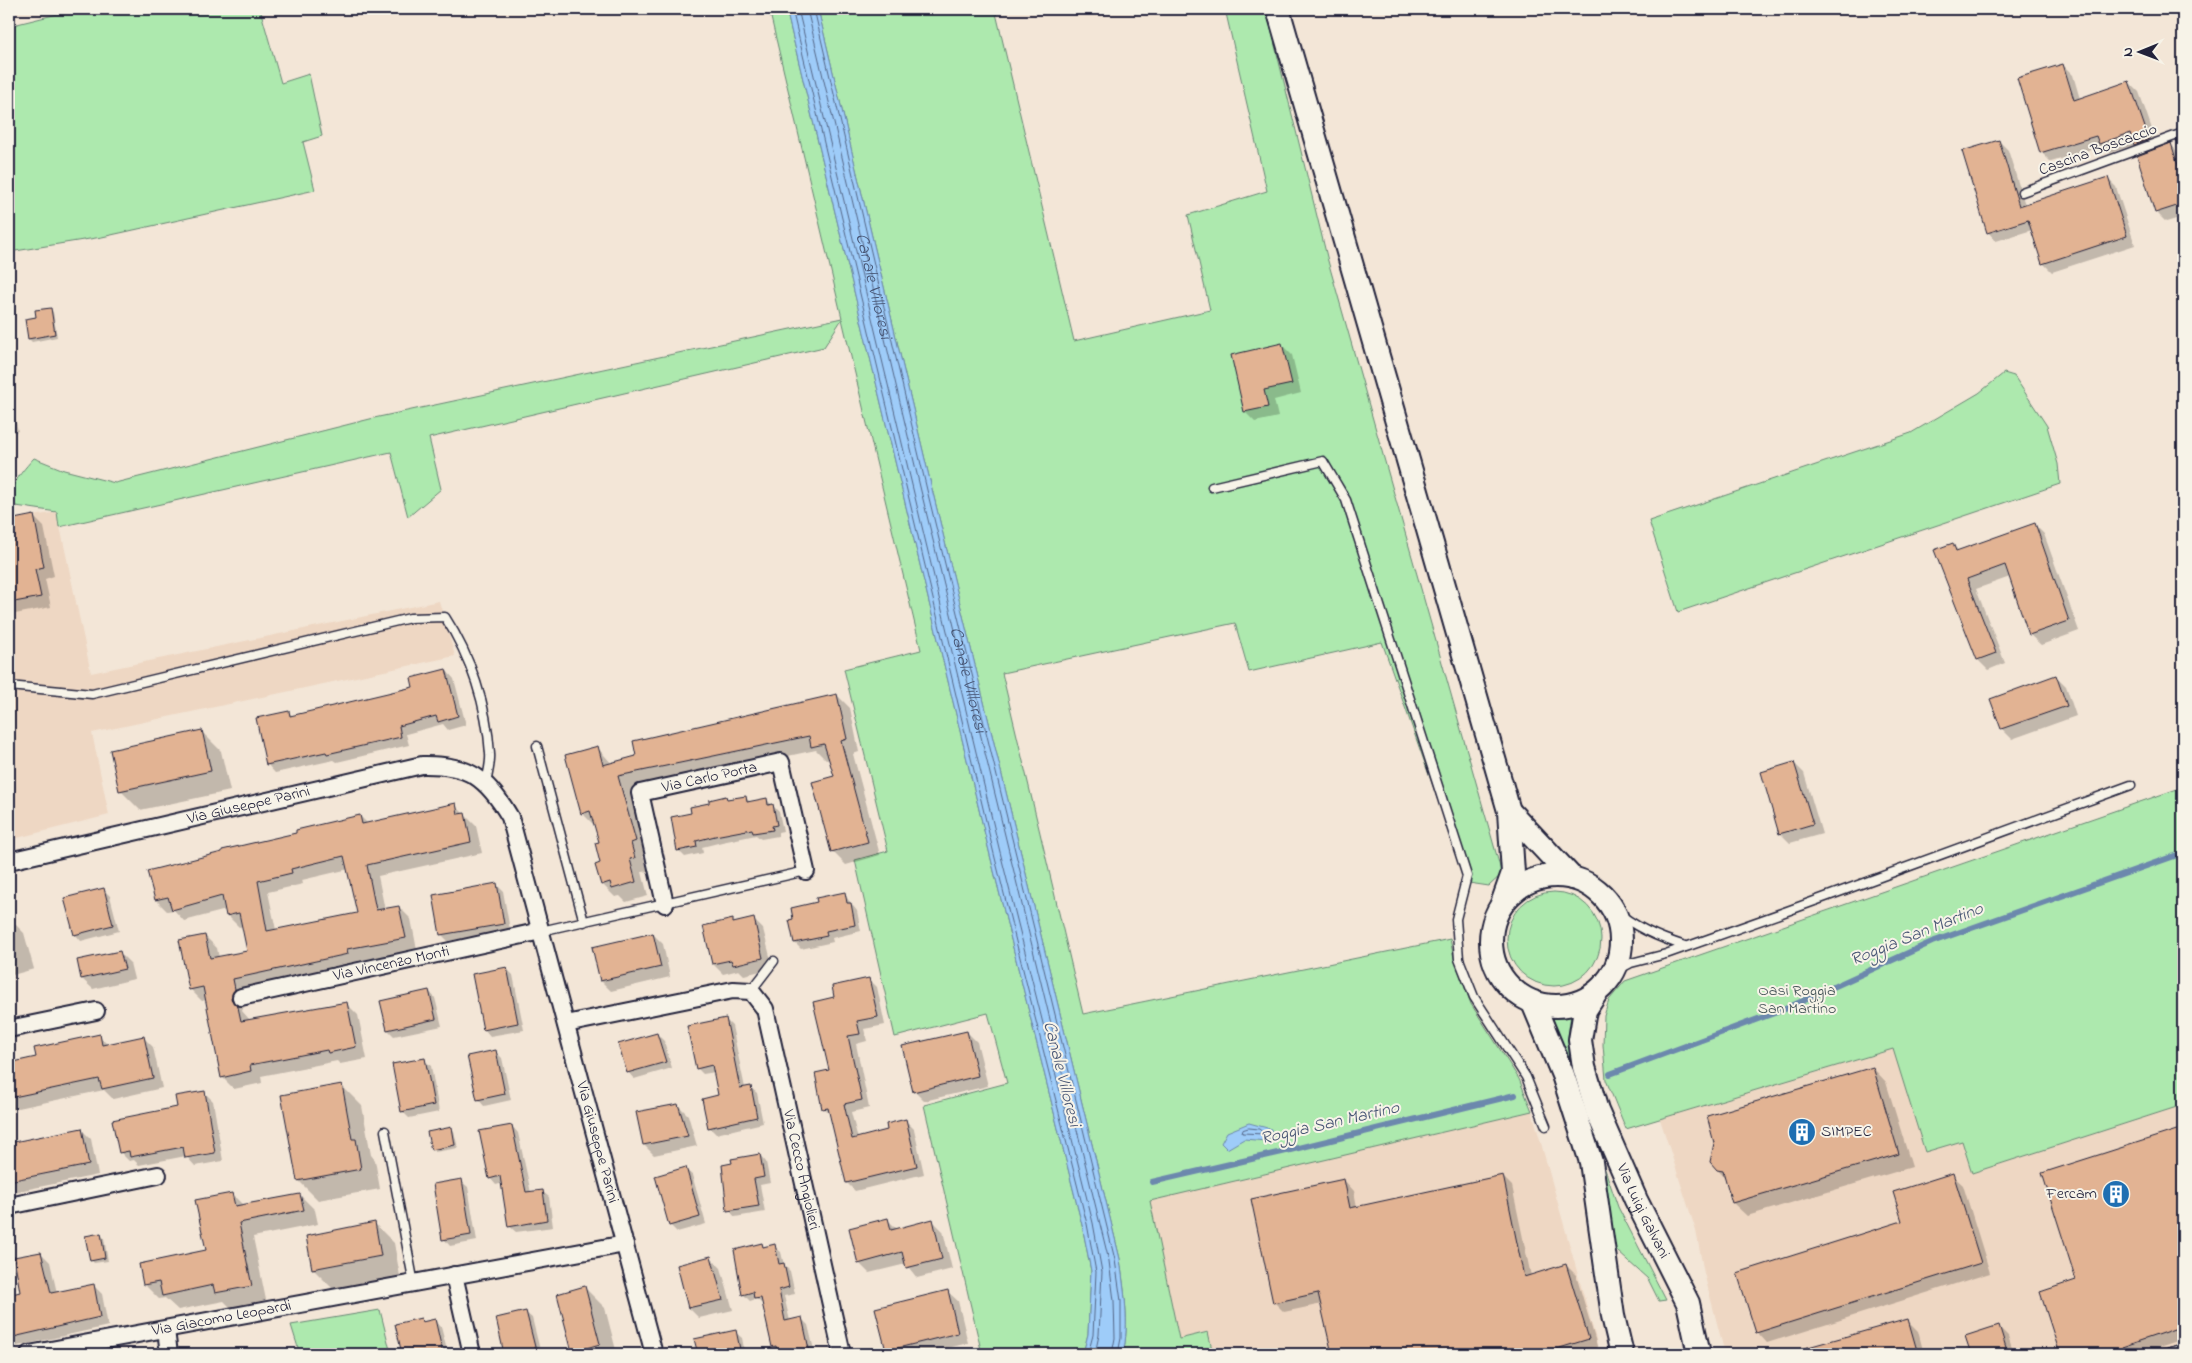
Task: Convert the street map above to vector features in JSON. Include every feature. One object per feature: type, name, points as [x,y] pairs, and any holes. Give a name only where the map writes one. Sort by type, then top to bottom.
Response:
[{"type":"main road","points":[[1278,9],[1509,811],[1513,873],[1496,915],[1490,938],[1494,961],[1498,972],[1513,991],[1533,1003],[1544,1006],[1577,1004],[1596,993],[1614,972],[1621,951],[1620,928],[1612,908],[1595,888],[1572,878],[1545,876],[1532,880],[1510,894],[1502,904]]},
{"type":"main road","points":[[1509,811],[1572,878]]},
{"type":"main road","name":"Via Luigi Galvani","points":[[1596,993],[1585,1010],[1580,1040],[1584,1067],[1597,1111],[1612,1147],[1636,1200],[1688,1303],[1699,1354]]},
{"type":"main road","name":"Via Luigi Galvani","points":[[1533,1003],[1563,1075],[1591,1162],[1613,1316],[1622,1354]]},
{"type":"street","name":"Via Carlo Porta","points":[[665,904],[640,793],[781,762],[806,871]]},
{"type":"street","name":"Via Giuseppe Parini","points":[[9,860],[422,765],[442,765],[467,770],[495,791],[510,817],[654,1354]]},
{"type":"street","name":"Via Vincenzo Monti","points":[[241,997],[541,931]]},
{"type":"street","points":[[566,1024],[733,990],[751,991]]},
{"type":"street","name":"Via Cecco Angiolieri","points":[[751,991],[765,1009],[842,1354]]},
{"type":"street","points":[[9,1029],[96,1011]]},
{"type":"street","points":[[9,1206],[158,1175]]},
{"type":"street","name":"Via Giacomo Leopardi","points":[[29,1354],[625,1244]]},
{"type":"street","points":[[454,1275],[472,1354]]},
{"type":"street","points":[[166,1330],[170,1354]]},
{"type":"lane","name":"Cascina Boscaccio","points":[[2022,192],[2183,133]]},
{"type":"lane","points":[[1212,487],[1323,461],[1346,500],[1467,876],[1456,919],[1459,959],[1474,998],[1526,1077],[1546,1126]]},
{"type":"lane","points":[[9,686],[92,694],[410,618],[445,617],[469,658],[485,721],[490,756],[486,785]]},
{"type":"lane","points":[[537,746],[584,922]]},
{"type":"lane","points":[[1614,972],[1631,963],[1666,954],[1790,910],[2131,785]]},
{"type":"lane","points":[[541,931],[806,871]]},
{"type":"lane","points":[[1612,908],[1628,922],[1656,937],[1686,946]]},
{"type":"lane","points":[[751,991],[774,961]]},
{"type":"lane","points":[[385,1131],[414,1284]]},
{"type":"lane","points":[[2164,1354],[2183,1348]]},
{"type":"shaded area","points":[[57,512],[91,673],[439,601],[455,656],[92,733],[109,815],[9,840],[9,520]]},
{"type":"shaded area","points":[[1894,1049],[1925,1152],[1962,1141],[1972,1173],[2183,1105],[2183,1354],[1725,1354],[1704,1273],[1696,1231],[1660,1119]]},
{"type":"shaded area","points":[[1532,1111],[1596,1339],[1598,1354],[1213,1354],[1208,1332],[1179,1339],[1149,1201]]},
{"type":"green space","points":[[78,9],[260,9],[281,83],[309,74],[322,136],[303,142],[315,190],[102,237],[9,252],[9,26]]},
{"type":"green space","points":[[769,9],[786,9],[989,851],[1082,1225],[1091,1271],[1088,1334],[1083,1354],[982,1354],[924,1105],[1007,1083],[988,1013],[895,1037],[855,860],[888,851],[844,669],[921,650],[842,319],[824,347],[429,438],[441,489],[408,517],[391,452],[59,527],[57,512],[9,505],[14,485],[34,458],[64,470],[115,483],[374,418],[842,318]]},
{"type":"green space","points":[[818,9],[995,9],[1074,341],[1210,310],[1188,215],[1267,191],[1225,9],[1266,9],[1328,261],[1502,874],[1489,886],[1469,883],[1464,874],[1382,642],[1249,672],[1235,623],[1002,673],[1083,1014],[1450,939],[1454,958],[1471,1004],[1519,1079],[1532,1111],[1150,1201],[1179,1339],[1208,1332],[1213,1354],[1123,1354],[1126,1319],[1120,1259],[932,489]]},
{"type":"green space","points":[[2004,373],[2014,376],[2047,426],[2058,464],[2060,484],[1678,612],[1649,521],[1911,433],[1979,393]]},
{"type":"green space","name":"Oasi Roggia San Martino","points":[[2183,787],[2183,1105],[1972,1173],[1962,1141],[1925,1152],[1893,1049],[1626,1129],[1606,1080],[1603,1045],[1604,1016],[1609,1000],[1625,981]]},
{"type":"green space","points":[[1554,892],[1572,896],[1587,906],[1597,921],[1601,939],[1597,957],[1587,972],[1572,982],[1554,986],[1536,982],[1521,972],[1511,957],[1507,939],[1511,921],[1521,906],[1536,896]]},
{"type":"green space","points":[[1571,1014],[1568,1037],[1570,1060],[1566,1061],[1549,1017]]},
{"type":"green space","points":[[1597,1146],[1618,1207],[1666,1300],[1659,1301],[1648,1279],[1618,1252],[1611,1242]]},
{"type":"green space","points":[[380,1310],[391,1354],[300,1354],[291,1325]]},
{"type":"water","name":"Canale Villoresi","points":[[786,9],[818,9],[932,489],[1120,1259],[1126,1319],[1123,1354],[1083,1354],[1088,1334],[1091,1271],[1082,1225],[989,851]]},
{"type":"water","points":[[1249,1123],[1271,1129],[1272,1136],[1266,1141],[1244,1139],[1227,1149],[1221,1143],[1227,1132]]},
{"type":"building","points":[[2063,64],[2074,100],[2129,81],[2149,139],[2134,145],[2130,133],[2099,144],[2096,136],[2040,153],[2017,78]]},
{"type":"building","points":[[1999,140],[2019,206],[2108,177],[2127,236],[2042,264],[2028,220],[1987,233],[1962,151]]},
{"type":"building","points":[[2171,143],[2183,181],[2183,204],[2155,213],[2137,156]]},
{"type":"building","points":[[51,308],[55,334],[28,339],[25,319],[36,317],[35,310]]},
{"type":"building","points":[[1282,343],[1292,384],[1264,390],[1268,407],[1244,412],[1231,355]]},
{"type":"building","points":[[34,515],[44,567],[35,569],[41,597],[9,603],[9,520]]},
{"type":"building","points":[[2035,523],[2069,621],[2029,635],[2005,565],[1967,579],[1996,653],[1977,660],[1934,550],[1953,543],[1956,551]]},
{"type":"building","points":[[446,669],[458,716],[438,722],[436,716],[399,726],[401,737],[327,754],[326,752],[266,765],[256,718],[289,711],[290,716],[413,687],[411,678]]},
{"type":"building","points":[[2056,675],[2067,706],[2001,729],[1990,699]]},
{"type":"building","points":[[837,694],[847,739],[841,741],[868,842],[831,852],[812,782],[834,776],[824,744],[811,747],[809,736],[618,776],[636,841],[631,843],[635,858],[630,859],[636,882],[612,889],[610,882],[601,885],[595,865],[600,863],[595,843],[599,842],[590,811],[581,814],[565,755],[598,746],[603,765],[636,756],[633,741]]},
{"type":"building","points":[[202,730],[211,771],[119,791],[110,750]]},
{"type":"building","points":[[1794,762],[1813,824],[1779,834],[1761,772]]},
{"type":"building","points":[[726,796],[727,799],[746,796],[747,802],[767,798],[768,805],[773,804],[777,825],[772,826],[773,830],[753,833],[752,829],[715,836],[696,841],[697,847],[677,851],[671,817],[691,813],[690,807],[709,803],[709,800]]},
{"type":"building","points":[[456,803],[458,814],[465,813],[471,842],[367,865],[376,910],[399,906],[406,938],[347,949],[348,954],[233,979],[235,989],[231,999],[238,1007],[241,1021],[347,1002],[356,1047],[328,1053],[327,1050],[250,1065],[251,1071],[221,1078],[203,987],[189,990],[179,940],[205,935],[210,958],[247,951],[239,913],[226,916],[222,896],[172,910],[168,897],[155,900],[147,871],[222,852],[222,850],[296,833],[296,830],[360,815],[362,824]],"holes":[[[344,856],[357,913],[267,931],[258,881],[292,873],[291,869]]]},
{"type":"building","points":[[497,883],[504,924],[440,935],[433,895]]},
{"type":"building","points":[[104,888],[113,925],[74,935],[64,898]]},
{"type":"building","points":[[845,892],[847,903],[851,903],[855,925],[826,931],[827,936],[794,943],[789,920],[793,919],[791,908],[817,902],[816,898]]},
{"type":"building","points":[[754,918],[763,958],[733,965],[731,960],[712,964],[703,926],[733,919],[733,923]]},
{"type":"building","points":[[653,933],[661,967],[600,981],[592,947]]},
{"type":"building","points":[[120,951],[125,969],[81,979],[77,960]]},
{"type":"building","points":[[507,967],[518,1023],[483,1030],[472,974]]},
{"type":"building","points":[[869,978],[878,1017],[857,1021],[860,1034],[848,1036],[862,1100],[844,1104],[852,1139],[887,1130],[886,1124],[906,1119],[917,1166],[846,1183],[828,1108],[822,1109],[815,1073],[829,1070],[813,1002],[834,997],[832,986]]},
{"type":"building","points":[[429,990],[436,1019],[387,1030],[380,1001]]},
{"type":"building","points":[[726,1018],[740,1088],[751,1086],[757,1117],[708,1128],[702,1099],[718,1095],[712,1065],[696,1069],[687,1026]]},
{"type":"building","points":[[967,1031],[978,1076],[913,1092],[902,1046]]},
{"type":"building","points":[[657,1033],[666,1062],[627,1073],[618,1044]]},
{"type":"building","points":[[100,1034],[102,1045],[144,1036],[153,1078],[102,1089],[99,1079],[9,1098],[9,1063],[36,1057],[34,1048]]},
{"type":"building","points":[[496,1050],[505,1094],[477,1100],[467,1056]]},
{"type":"building","points":[[425,1058],[434,1105],[401,1112],[392,1064]]},
{"type":"building","name":"SIMPEC","points":[[1873,1067],[1899,1154],[1732,1203],[1723,1171],[1717,1170],[1710,1162],[1714,1143],[1707,1116]]},
{"type":"building","points":[[342,1084],[352,1139],[356,1139],[361,1169],[297,1181],[281,1095]]},
{"type":"building","points":[[205,1091],[215,1153],[185,1158],[183,1147],[130,1157],[129,1151],[119,1153],[112,1120],[177,1107],[175,1096]]},
{"type":"building","points":[[678,1104],[688,1136],[643,1145],[636,1112]]},
{"type":"building","points":[[512,1125],[526,1192],[543,1190],[547,1220],[508,1227],[500,1176],[489,1179],[479,1131]]},
{"type":"building","points":[[452,1127],[455,1145],[431,1150],[427,1132]]},
{"type":"building","points":[[82,1128],[89,1165],[9,1181],[9,1143]]},
{"type":"building","points":[[2183,1128],[2183,1326],[2122,1347],[2124,1354],[2060,1354],[2040,1292],[2076,1280],[2042,1173]]},
{"type":"building","points":[[760,1154],[764,1177],[754,1179],[759,1206],[727,1211],[722,1165],[732,1163],[731,1159]]},
{"type":"building","points":[[686,1167],[700,1217],[669,1226],[655,1176]]},
{"type":"building","points":[[1953,1173],[1981,1263],[1756,1333],[1737,1273],[1902,1221],[1893,1192]]},
{"type":"building","points":[[1503,1175],[1524,1277],[1566,1264],[1589,1339],[1540,1354],[1332,1354],[1318,1293],[1273,1303],[1251,1199],[1344,1179],[1350,1208]]},
{"type":"building","points":[[462,1179],[471,1235],[442,1240],[433,1184]]},
{"type":"building","points":[[232,1193],[235,1206],[300,1194],[304,1210],[239,1223],[252,1286],[215,1293],[213,1285],[162,1296],[159,1282],[143,1285],[139,1264],[206,1250],[195,1200]]},
{"type":"building","points":[[888,1218],[891,1230],[933,1219],[942,1259],[906,1268],[902,1252],[858,1264],[849,1228]]},
{"type":"building","points":[[375,1222],[381,1256],[312,1269],[306,1236]]},
{"type":"building","points":[[101,1233],[105,1258],[90,1261],[85,1236]]},
{"type":"building","points":[[762,1243],[763,1247],[775,1244],[779,1264],[784,1263],[789,1287],[779,1290],[785,1321],[802,1317],[810,1354],[778,1354],[776,1346],[772,1347],[761,1298],[754,1299],[753,1292],[742,1295],[734,1250]]},
{"type":"building","points":[[41,1252],[51,1293],[94,1284],[100,1317],[9,1338],[9,1301],[13,1300],[12,1294],[20,1292],[14,1257]]},
{"type":"building","points":[[711,1256],[723,1300],[688,1308],[677,1265]]},
{"type":"building","points":[[585,1286],[600,1344],[572,1352],[557,1294]]},
{"type":"building","points":[[948,1290],[958,1333],[886,1351],[875,1308]]},
{"type":"building","points":[[526,1311],[536,1351],[522,1354],[504,1354],[496,1318]]},
{"type":"building","points":[[421,1318],[422,1322],[435,1319],[443,1354],[402,1354],[395,1324]]},
{"type":"building","points":[[1908,1319],[1918,1354],[1801,1354],[1801,1349]]},
{"type":"building","points":[[1999,1325],[2008,1354],[1971,1354],[1965,1336]]},
{"type":"building","points":[[736,1330],[741,1354],[698,1354],[694,1339]]},
{"type":"waterway","name":"Roggia San Martino","points":[[1610,1074],[1785,1009],[1932,942],[2183,853]]},
{"type":"waterway","name":"Roggia San Martino","points":[[1152,1182],[1515,1095]]},
{"type":"place","name":"SIMPEC","points":[[1802,1132]]},
{"type":"place","name":"Fercam","points":[[2116,1194]]}]
